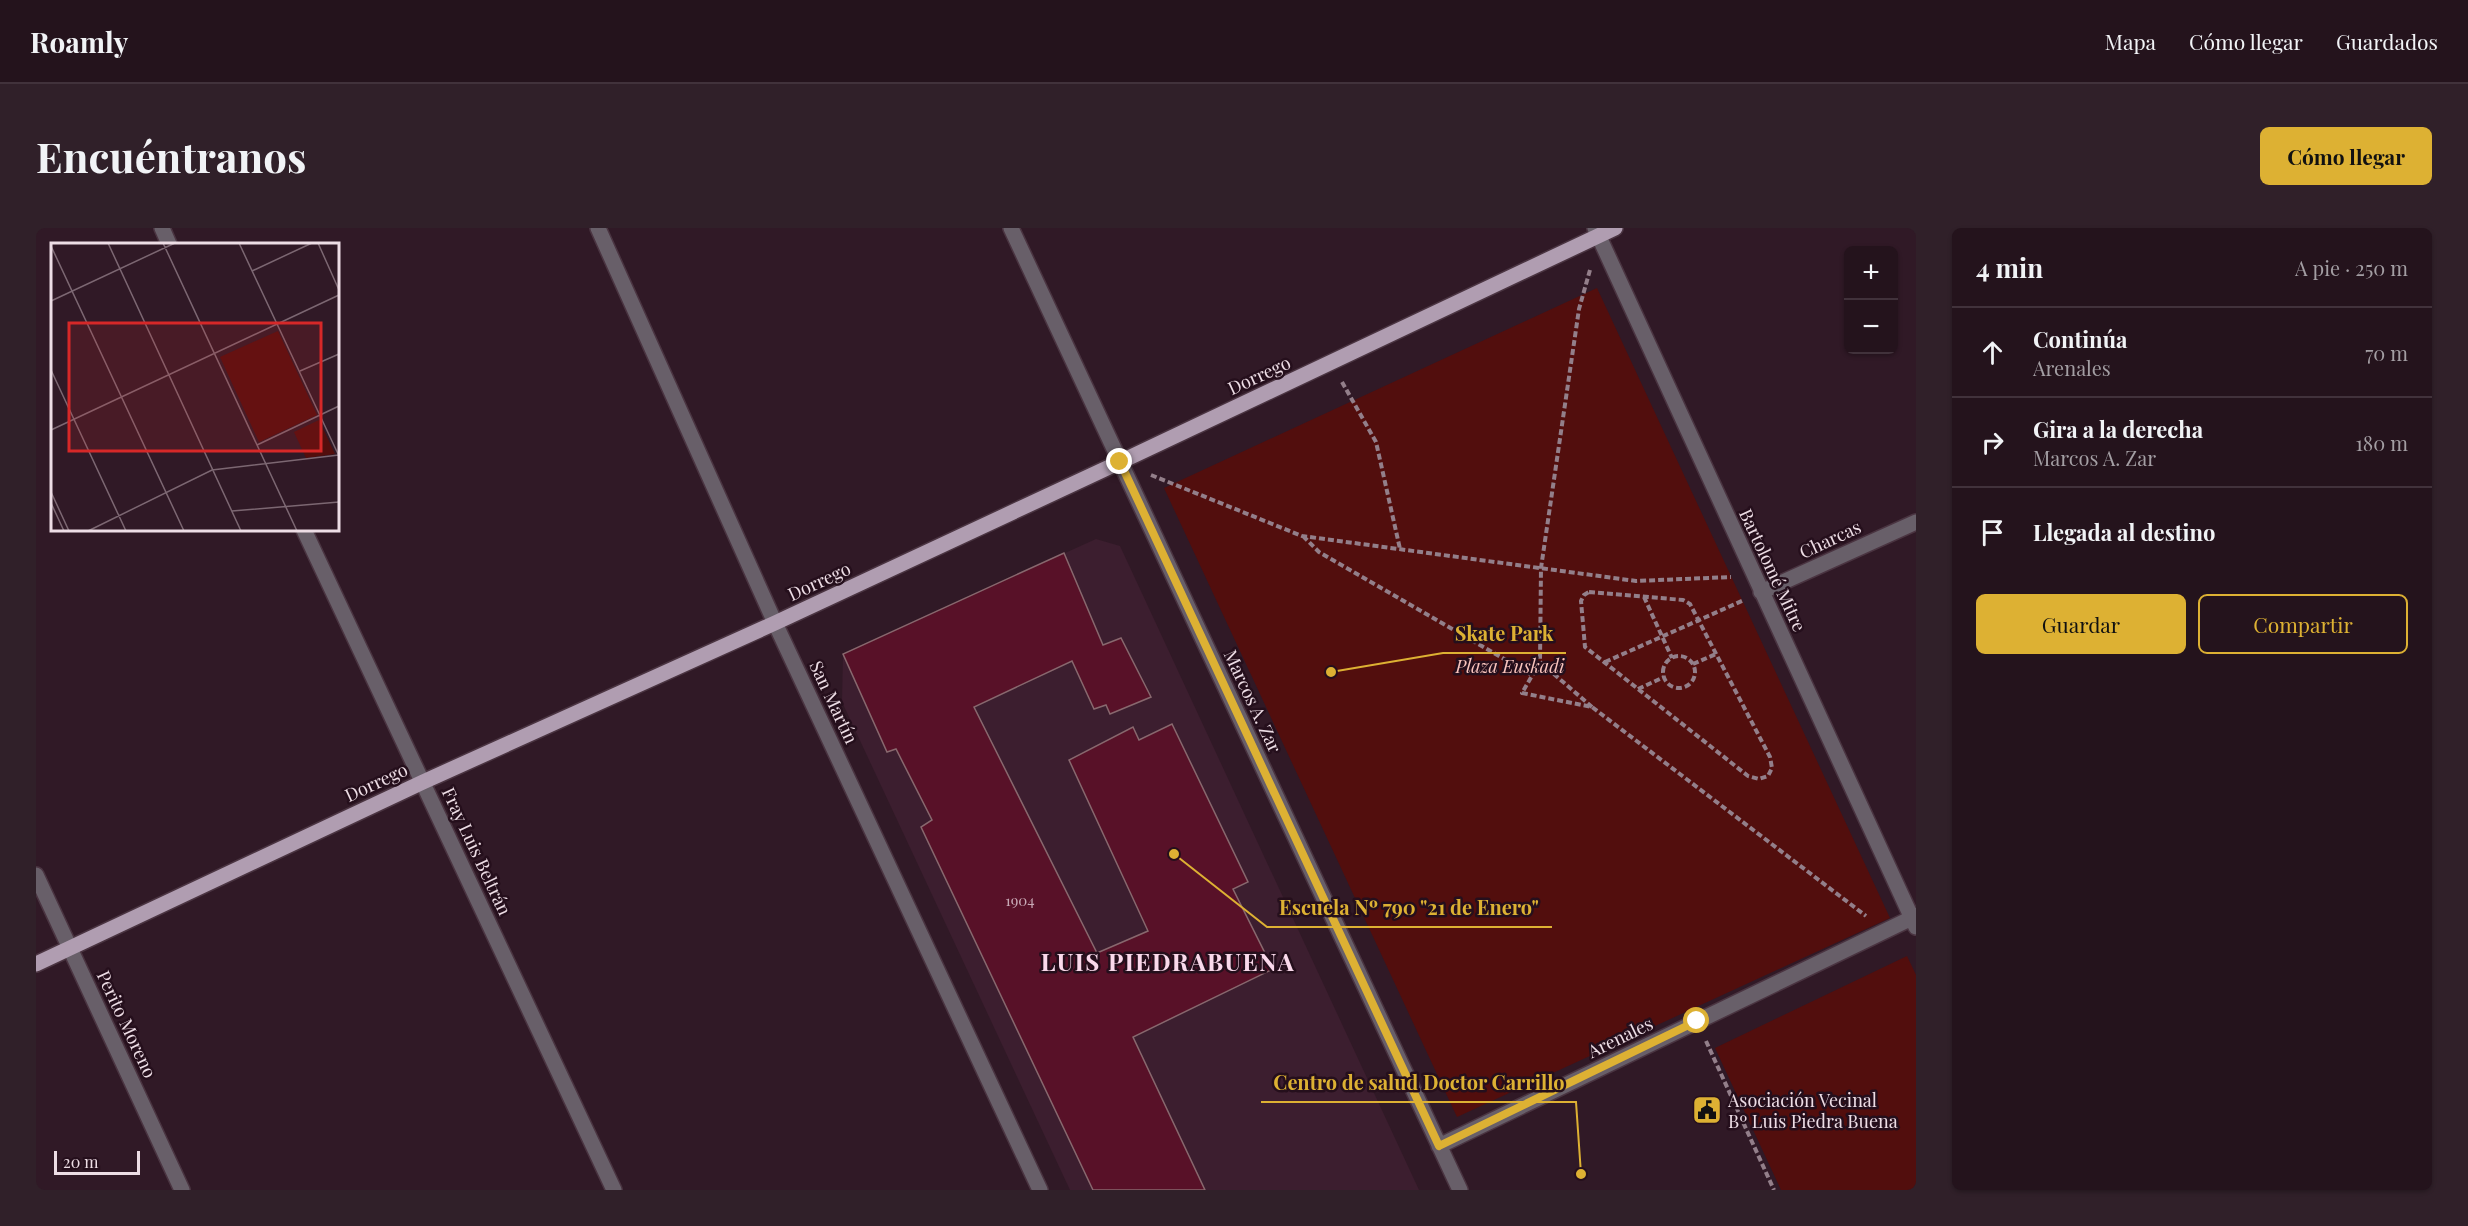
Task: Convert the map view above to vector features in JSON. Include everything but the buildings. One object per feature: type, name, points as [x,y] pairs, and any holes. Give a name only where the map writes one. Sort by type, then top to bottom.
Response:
[{"type":"main road","name":"Dorrego","points":[[36,964],[423,782],[775,623],[1120,462],[1331,363],[1597,232],[1615,228]]},
{"type":"street","points":[[162,228],[170,243]]},
{"type":"street","name":"San Martín","points":[[598,228],[775,623],[1040,1190]]},
{"type":"street","name":"Marcos A. Zar","points":[[1011,228],[1460,1190]]},
{"type":"street","name":"Bartolomé Mitre","points":[[1597,232],[1761,592],[1915,920]]},
{"type":"street","name":"Charcas","points":[[1761,592],[1916,522]]},
{"type":"street","name":"Fray Luis Beltrán","points":[[304,531],[614,1190]]},
{"type":"street","name":"Perito Moreno","points":[[36,875],[182,1190]]},
{"type":"street","name":"Arenales","points":[[1439,1146],[1885,931],[1915,920]]},
{"type":"path","points":[[1592,707],[1522,693],[1540,662],[1542,568],[1579,309],[1597,232]]},
{"type":"path","points":[[1331,363],[1376,442],[1400,549]]},
{"type":"path","points":[[1120,462],[1302,536],[1636,581],[1754,576]]},
{"type":"path","points":[[1302,536],[1319,552],[1532,675]]},
{"type":"path","points":[[1589,592],[1683,600],[1690,604],[1699,621],[1770,757],[1772,768],[1768,776],[1759,779],[1748,776],[1585,646],[1581,601],[1589,592]]},
{"type":"path","points":[[1605,662],[1761,592]]},
{"type":"path","points":[[1644,597],[1672,658]]},
{"type":"path","points":[[1693,664],[1716,654]]},
{"type":"path","points":[[1684,656],[1693,664],[1694,678],[1688,685],[1672,686],[1664,677],[1664,668],[1672,658],[1684,656]]},
{"type":"path","points":[[1540,662],[1592,707],[1885,931]]},
{"type":"path","points":[[1638,689],[1664,677]]},
{"type":"path","points":[[1697,1021],[1774,1190]]},
{"type":"shaded area","points":[[1096,539],[1120,546],[1419,1190],[1070,1190],[842,702],[843,654]]},
{"type":"green space","name":"Plaza Euskadi","points":[[1597,288],[1890,918],[1457,1117],[1164,488]]},
{"type":"green space","points":[[1907,956],[1916,975],[1916,1190],[1781,1190],[1715,1048]]},
{"type":"place","name":"Skate Park","points":[[1331,672]]},
{"type":"place","name":"Escuela Nº 790 \"21 de Enero\"","points":[[1174,854]]},
{"type":"place","name":"Asociación Vecinal Bº Luis Piedra Buena","points":[[1707,1110]]},
{"type":"place","name":"Centro de salud Doctor Carrillo","points":[[1581,1174]]},
{"type":"district","name":"LUIS PIEDRABUENA","points":[[1168,961]]},
{"type":"route","points":[[1120,462],[1439,1146],[1697,1021]]}]
